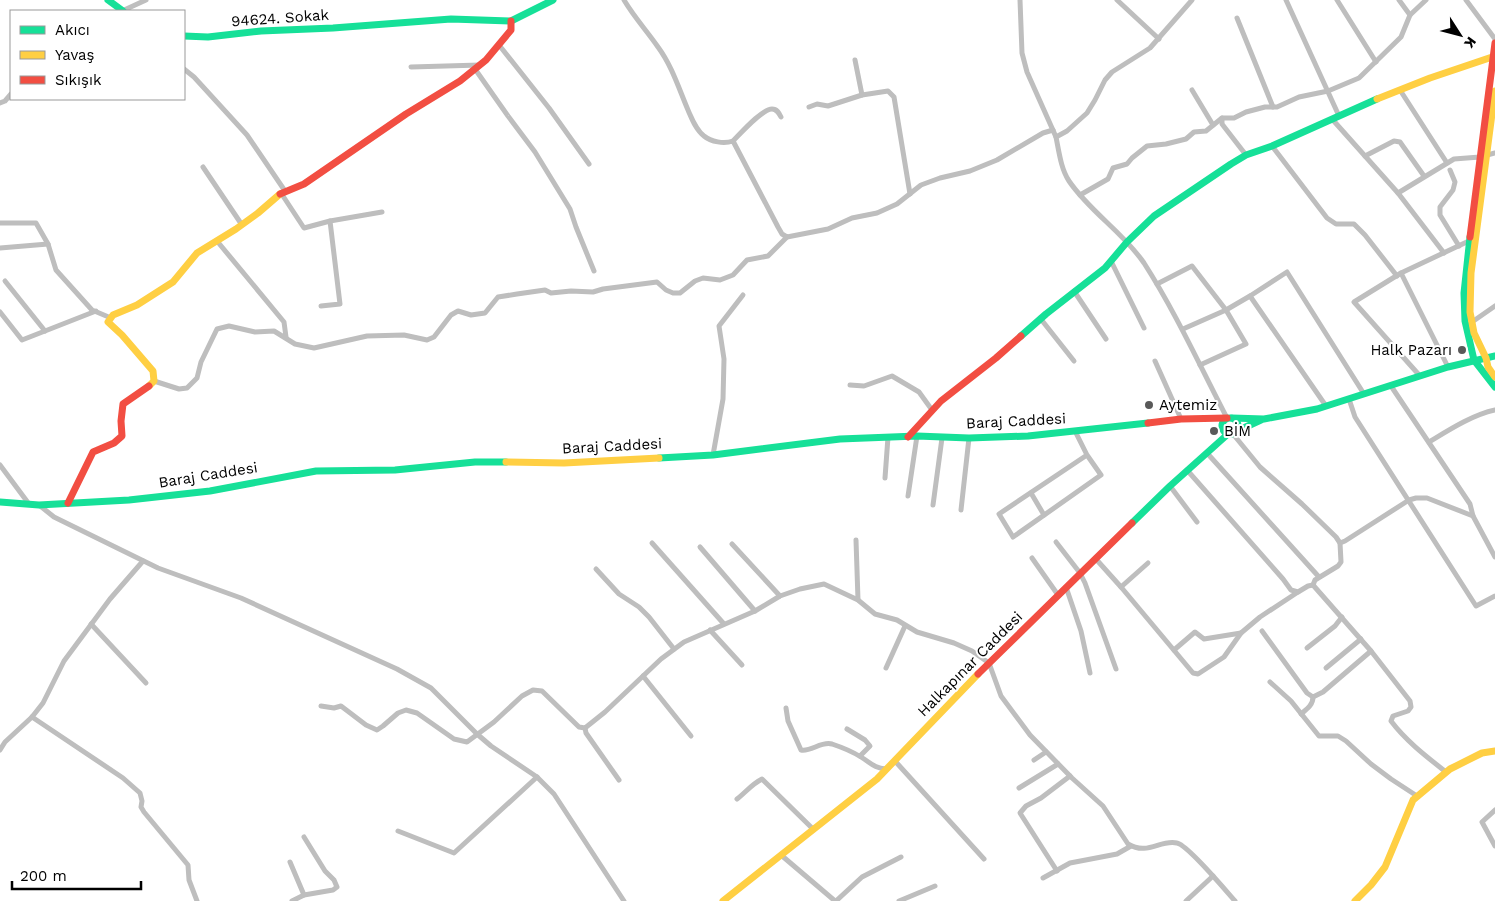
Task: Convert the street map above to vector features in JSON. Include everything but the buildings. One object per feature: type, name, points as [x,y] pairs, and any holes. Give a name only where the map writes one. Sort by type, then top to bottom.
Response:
[{"type":"main road","points":[[108,0],[121,10]]},
{"type":"main road","name":"94624. Sokak","points":[[185,36],[208,37],[261,31],[333,28],[451,19],[511,21],[553,0]]},
{"type":"main road","points":[[68,503],[92,452],[114,443],[122,436],[123,404],[145,390],[154,381],[153,371],[108,322],[113,315],[137,305],[173,282],[197,253],[242,225],[283,192],[304,184],[406,114],[460,81],[478,67],[499,45],[511,30],[511,21]]},
{"type":"main road","points":[[1495,41],[1483,157],[1464,293],[1465,321],[1474,360],[1495,387]]},
{"type":"main road","points":[[908,437],[941,401],[996,358],[1040,318],[1105,268],[1127,242],[1154,216],[1184,195],[1246,155],[1272,146],[1430,78],[1494,58]]},
{"type":"main road","points":[[1483,157],[1495,91]]},
{"type":"main road","points":[[1472,239],[1470,312],[1474,333],[1486,358],[1488,367],[1495,377]]},
{"type":"main road","points":[[1264,419],[1326,406],[1448,367],[1495,356]]},
{"type":"main road","points":[[1229,418],[1237,422],[1238,426],[1233,433],[1224,432],[1222,426],[1223,421],[1229,418]]},
{"type":"main road","name":"Baraj Caddesi","points":[[0,502],[39,505],[195,494],[290,474],[316,471],[415,469],[485,462],[591,462],[713,455],[840,439],[917,436],[968,438],[1028,436],[1181,419],[1264,419]]},
{"type":"main road","name":"Halkapınar Caddesi","points":[[723,901],[860,793],[895,761],[1058,594],[1187,470],[1233,433],[1264,419]]},
{"type":"main road","points":[[1355,901],[1371,886],[1385,868],[1413,800],[1446,772],[1478,755],[1495,751]]},
{"type":"street","points":[[124,10],[146,0]]},
{"type":"street","points":[[624,0],[632,14],[659,48],[674,74],[695,126],[703,136],[711,140],[727,143],[733,141],[764,111],[772,109],[777,111],[781,117]]},
{"type":"street","points":[[1020,0],[1022,53],[1027,72],[1056,137],[1068,180],[1080,195],[1127,242],[1142,261],[1183,329],[1229,418]]},
{"type":"street","points":[[1117,0],[1159,39]]},
{"type":"street","points":[[1056,137],[1067,131],[1087,113],[1105,80],[1112,72],[1150,48],[1192,0]]},
{"type":"street","points":[[1286,0],[1328,91],[1336,117],[1365,156],[1398,193],[1444,253]]},
{"type":"street","points":[[1337,0],[1376,62]]},
{"type":"street","points":[[1398,0],[1410,15]]},
{"type":"street","points":[[1080,195],[1108,180],[1113,168],[1127,164],[1147,146],[1186,139],[1194,132],[1206,131],[1222,118],[1234,118],[1246,112],[1265,107],[1277,107],[1299,96],[1328,91],[1359,78],[1400,37],[1410,15],[1426,0]]},
{"type":"street","points":[[1466,0],[1495,41]]},
{"type":"street","points":[[1237,18],[1272,107]]},
{"type":"street","points":[[499,45],[549,108],[589,164]]},
{"type":"street","points":[[855,60],[862,95]]},
{"type":"street","points":[[411,67],[478,67],[508,116],[535,152],[570,209],[594,271]]},
{"type":"street","points":[[185,70],[194,77],[247,135],[304,228],[330,221],[382,212]]},
{"type":"street","points":[[1192,90],[1213,125]]},
{"type":"street","points":[[1400,90],[1447,163]]},
{"type":"street","points":[[809,107],[817,104],[828,106],[862,95],[888,91],[894,97],[910,194]]},
{"type":"street","points":[[0,103],[10,95]]},
{"type":"street","points":[[1222,118],[1222,124],[1246,155]]},
{"type":"street","points":[[154,381],[179,389],[187,388],[197,378],[201,362],[217,329],[229,326],[255,332],[274,331],[295,344],[314,348],[367,336],[404,335],[428,340],[434,337],[451,315],[458,311],[471,315],[485,313],[498,298],[516,294],[545,290],[551,293],[571,291],[593,292],[657,282],[666,290],[680,293],[695,281],[703,278],[720,280],[733,275],[747,260],[768,256],[787,237],[828,229],[852,218],[877,213],[897,204],[921,185],[940,178],[970,171],[996,160],[1043,133],[1053,130]]},
{"type":"street","points":[[733,141],[778,227],[782,234],[787,237]]},
{"type":"street","points":[[1365,156],[1394,141],[1400,142],[1424,176]]},
{"type":"street","points":[[1272,146],[1327,218],[1336,224],[1354,224],[1399,274],[1448,367]]},
{"type":"street","points":[[1398,193],[1454,159],[1483,157],[1495,153]]},
{"type":"street","points":[[203,167],[242,225]]},
{"type":"street","points":[[1450,170],[1455,182],[1453,190],[1440,207],[1440,215],[1459,246]]},
{"type":"street","points":[[321,306],[340,304],[330,221]]},
{"type":"street","points":[[0,223],[36,223],[48,244],[56,270],[92,310],[111,318]]},
{"type":"street","points":[[1420,376],[1354,302],[1399,274],[1472,239]]},
{"type":"street","points":[[218,241],[284,322],[286,337]]},
{"type":"street","points":[[0,248],[48,244]]},
{"type":"street","points":[[1111,261],[1144,328]]},
{"type":"street","points":[[1157,284],[1192,266],[1226,310],[1246,344],[1200,365]]},
{"type":"street","points":[[1183,329],[1226,310],[1287,272],[1364,394]]},
{"type":"street","points":[[5,282],[45,332]]},
{"type":"street","points":[[1074,291],[1106,339]]},
{"type":"street","points":[[713,455],[723,399],[724,359],[719,326],[743,295]]},
{"type":"street","points":[[1250,296],[1326,406]]},
{"type":"street","points":[[1472,322],[1495,306]]},
{"type":"street","points":[[0,312],[22,340],[96,311]]},
{"type":"street","points":[[1040,318],[1074,361]]},
{"type":"street","points":[[1155,361],[1181,419]]},
{"type":"street","points":[[850,385],[864,386],[892,376],[918,392],[932,410]]},
{"type":"street","points":[[1391,386],[1470,504],[1473,516],[1493,550],[1495,558]]},
{"type":"street","points":[[1349,399],[1355,417],[1476,606],[1495,596]]},
{"type":"street","points":[[1429,442],[1452,428],[1495,410]]},
{"type":"street","points":[[1075,431],[1087,455],[1101,475],[1013,537],[999,514],[1087,455]]},
{"type":"street","points":[[1233,433],[1260,467],[1302,504],[1340,543],[1340,562],[1338,566],[1315,580],[1313,585]]},
{"type":"street","points":[[908,496],[917,436]]},
{"type":"street","points":[[885,478],[888,437]]},
{"type":"street","points":[[933,505],[942,438]]},
{"type":"street","points":[[961,510],[968,438]]},
{"type":"street","points":[[1207,453],[1319,577]]},
{"type":"street","points":[[0,465],[28,504]]},
{"type":"street","points":[[1187,470],[1291,590],[1298,592]]},
{"type":"street","points":[[1170,486],[1198,522]]},
{"type":"street","points":[[1031,493],[1044,515]]},
{"type":"street","points":[[1340,543],[1409,500],[1416,498],[1427,498],[1473,516]]},
{"type":"street","points":[[39,505],[54,517],[143,561],[241,598],[397,669],[431,688],[477,734],[491,746],[537,777],[554,794],[624,901]]},
{"type":"street","points":[[856,540],[858,600]]},
{"type":"street","points":[[1056,542],[1080,573],[1116,668]]},
{"type":"street","points":[[652,543],[724,624]]},
{"type":"street","points":[[732,544],[780,596]]},
{"type":"street","points":[[700,547],[755,611]]},
{"type":"street","points":[[1032,558],[1058,594]]},
{"type":"street","points":[[1095,558],[1193,673],[1198,674],[1224,657],[1241,633],[1260,617],[1298,592],[1313,585]]},
{"type":"street","points":[[0,750],[5,742],[32,717],[43,703],[64,661],[110,599],[143,561]]},
{"type":"street","points":[[1121,587],[1148,563]]},
{"type":"street","points":[[596,569],[618,594],[639,607],[649,617],[674,649]]},
{"type":"street","points":[[585,728],[605,712],[661,659],[684,642],[755,611],[780,596],[824,584],[858,600],[875,614],[897,620],[917,632],[954,643],[972,651],[989,663],[1001,696],[1030,735],[1070,776],[1103,806],[1128,844],[1135,848],[1145,849],[1172,842],[1180,843],[1235,901]]},
{"type":"street","points":[[1313,585],[1361,639],[1410,700],[1411,707],[1408,711],[1393,716],[1391,721],[1397,729],[1446,772]]},
{"type":"street","points":[[1066,587],[1081,631],[1090,673]]},
{"type":"street","points":[[1307,648],[1335,626],[1342,618]]},
{"type":"street","points":[[91,624],[146,683]]},
{"type":"street","points":[[886,668],[905,626]]},
{"type":"street","points":[[710,630],[742,665]]},
{"type":"street","points":[[1262,630],[1307,693],[1313,697]]},
{"type":"street","points":[[1174,650],[1196,632],[1204,639],[1241,633]]},
{"type":"street","points":[[1326,668],[1361,639]]},
{"type":"street","points":[[1313,697],[1323,692],[1371,651]]},
{"type":"street","points":[[643,676],[691,736]]},
{"type":"street","points":[[1270,682],[1291,701],[1319,736],[1338,736],[1391,779],[1418,796]]},
{"type":"street","points":[[321,706],[334,708],[341,706],[366,725],[377,730],[398,713],[406,710],[417,713],[447,735],[461,742],[467,742],[494,722],[522,696],[533,690],[542,691],[579,726],[585,728]]},
{"type":"street","points":[[1301,714],[1313,702],[1313,697]]},
{"type":"street","points":[[786,708],[788,721],[801,750],[806,751],[814,746],[829,744],[860,756],[877,769],[886,769]]},
{"type":"street","points":[[32,717],[123,778],[140,794],[141,807],[144,812],[188,865],[190,880],[197,901]]},
{"type":"street","points":[[585,728],[619,780]]},
{"type":"street","points":[[847,729],[865,740],[870,746],[860,756]]},
{"type":"street","points":[[1034,760],[1046,752]]},
{"type":"street","points":[[895,761],[984,859]]},
{"type":"street","points":[[1019,788],[1058,764]]},
{"type":"street","points":[[1057,870],[1020,813],[1026,806],[1041,798],[1070,776]]},
{"type":"street","points":[[398,831],[454,853],[537,777]]},
{"type":"street","points":[[737,799],[752,784],[762,779],[813,829]]},
{"type":"street","points":[[1495,810],[1482,822],[1495,846]]},
{"type":"street","points":[[292,901],[304,895],[333,890],[337,887],[304,837]]},
{"type":"street","points":[[1043,878],[1070,863],[1117,854],[1131,846]]},
{"type":"street","points":[[782,855],[835,901],[862,877],[901,857]]},
{"type":"street","points":[[290,862],[304,895]]},
{"type":"street","points":[[1186,901],[1212,876]]},
{"type":"street","points":[[899,901],[935,886]]},
{"type":"traffic: fast","points":[[108,0],[122,10]]},
{"type":"traffic: fast","points":[[185,36],[208,37],[261,31],[333,28],[451,19],[511,21],[553,0]]},
{"type":"traffic: fast","points":[[1021,336],[1105,268],[1127,242],[1154,216],[1231,164],[1246,155],[1272,146],[1377,99]]},
{"type":"traffic: fast","points":[[1470,237],[1464,293],[1465,321],[1474,360],[1495,387]]},
{"type":"traffic: fast","points":[[1232,418],[1264,419],[1317,409],[1448,367],[1495,356]]},
{"type":"traffic: fast","points":[[1227,418],[1233,418],[1238,423],[1238,426],[1236,432],[1227,434],[1222,429],[1222,423],[1227,418]]},
{"type":"traffic: fast","points":[[1237,431],[1261,420]]},
{"type":"traffic: fast","points":[[659,458],[713,455],[840,439],[917,436],[969,438],[1028,436],[1148,423]]},
{"type":"traffic: fast","points":[[1132,523],[1228,434]]},
{"type":"traffic: fast","points":[[0,502],[39,505],[129,500],[210,491],[316,471],[395,470],[475,462],[506,462]]},
{"type":"traffic: slow","points":[[1377,99],[1430,78],[1495,56]]},
{"type":"traffic: slow","points":[[1495,91],[1471,273],[1470,312],[1474,333],[1486,358],[1488,367],[1495,377]]},
{"type":"traffic: slow","points":[[149,386],[154,381],[153,371],[122,335],[108,322],[113,315],[137,305],[173,282],[197,253],[236,229],[280,194]]},
{"type":"traffic: slow","points":[[506,462],[564,463],[659,458]]},
{"type":"traffic: slow","points":[[723,901],[877,779],[978,674]]},
{"type":"traffic: slow","points":[[1355,901],[1385,867],[1413,800],[1450,769],[1482,753],[1495,751]]},
{"type":"traffic: jam","points":[[280,194],[304,184],[406,114],[460,81],[486,60],[511,30],[511,21]]},
{"type":"traffic: jam","points":[[1470,237],[1495,43]]},
{"type":"traffic: jam","points":[[908,437],[941,401],[1021,336]]},
{"type":"traffic: jam","points":[[68,503],[93,452],[114,443],[122,436],[123,404],[149,386]]},
{"type":"traffic: jam","points":[[1148,423],[1181,419],[1227,418]]},
{"type":"traffic: jam","points":[[978,674],[1132,523]]},
{"type":"place","name":"Halk Pazarı","points":[[1462,350]]},
{"type":"place","name":"Aytemiz","points":[[1149,405]]},
{"type":"place","name":"BİM","points":[[1214,431]]}]
